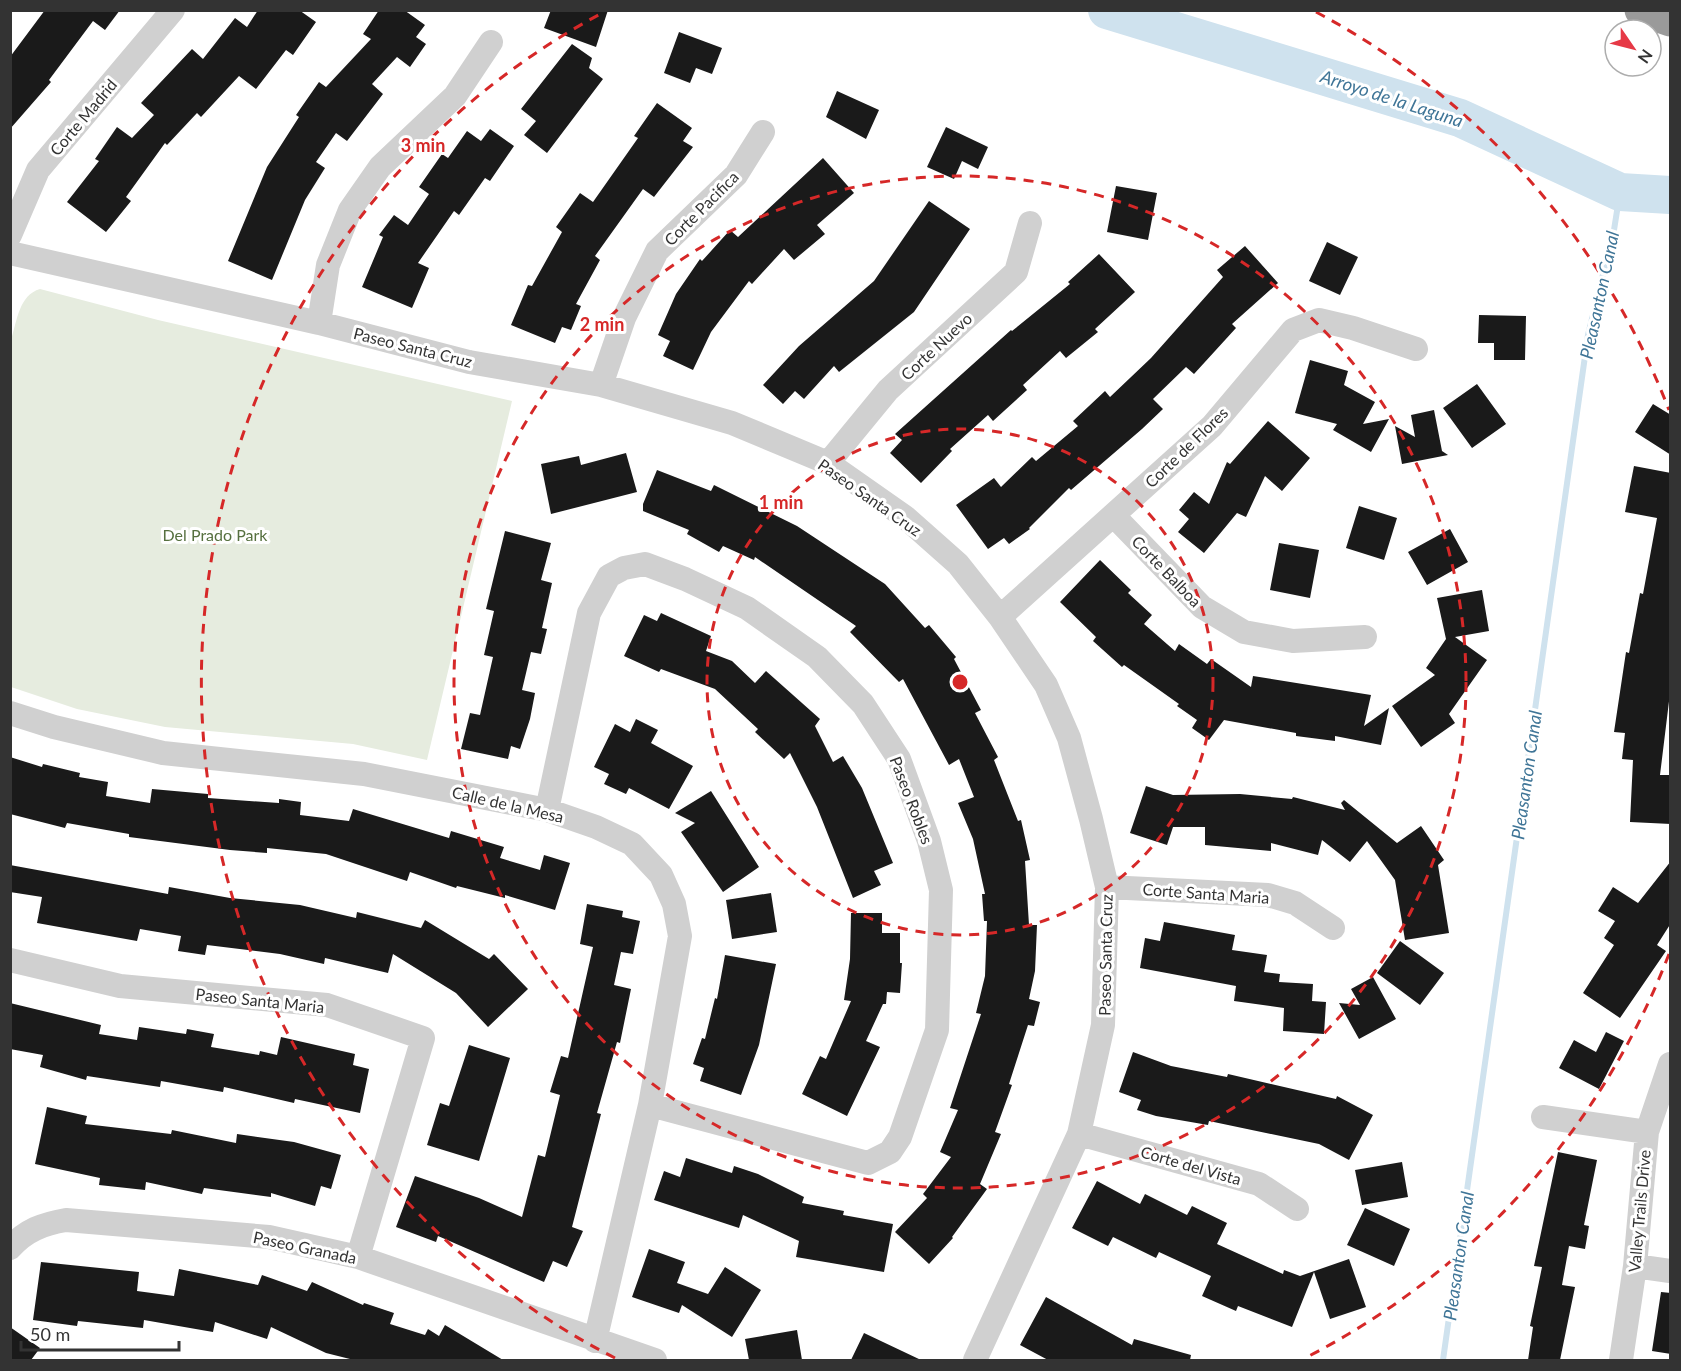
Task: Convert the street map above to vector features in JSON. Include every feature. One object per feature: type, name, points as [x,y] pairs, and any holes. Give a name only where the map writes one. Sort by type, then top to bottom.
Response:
[{"type":"highway","points":[[1641,10],[1671,20]]},
{"type":"street","name":"Corte Madrid","points":[[10,234],[38,170],[173,10]]},
{"type":"street","points":[[319,322],[328,265],[350,210],[380,167],[455,96],[491,42]]},
{"type":"street","name":"Corte Pacifica","points":[[601,385],[624,318],[657,251],[736,175],[763,132]]},
{"type":"street","name":"Corte Nuevo","points":[[828,463],[888,390],[1016,272],[1030,223]]},
{"type":"street","name":"Paseo Santa Cruz","points":[[10,254],[319,322],[469,362],[601,385],[732,423],[828,463],[914,525],[958,564],[1000,617],[1046,685],[1068,738],[1107,887],[1103,1025],[1079,1134],[975,1360]]},
{"type":"street","name":"Corte de Flores","points":[[1000,617],[1212,426],[1293,330],[1319,320],[1353,328],[1416,349]]},
{"type":"street","name":"Corte Balboa","points":[[1113,515],[1202,608],[1244,632],[1293,641],[1365,637]]},
{"type":"street","name":"Paseo Robles","points":[[547,810],[589,613],[609,576],[624,568],[645,564],[747,608],[818,657],[863,704],[899,759],[929,841],[941,890],[937,1030],[900,1137],[890,1152],[868,1163],[650,1105]]},
{"type":"street","name":"Calle de la Mesa","points":[[10,713],[54,727],[163,753],[364,774],[547,810],[596,827],[632,844],[661,875],[674,904],[680,936],[650,1105],[595,1341]]},
{"type":"street","name":"Corte Santa Maria","points":[[1107,887],[1268,895],[1294,903],[1333,928]]},
{"type":"street","name":"Paseo Santa Maria","points":[[10,960],[120,986],[327,1005],[423,1038],[358,1257]]},
{"type":"street","name":"Valley Trails Drive","points":[[1621,1360],[1635,1266],[1647,1132],[1671,1064]]},
{"type":"street","points":[[1543,1117],[1647,1132]]},
{"type":"street","name":"Corte del Vista","points":[[1079,1134],[1259,1184],[1297,1209]]},
{"type":"street","name":"Paseo Granada","points":[[10,1248],[25,1233],[45,1224],[66,1220],[269,1237],[358,1257],[655,1360]]},
{"type":"street","points":[[1635,1266],[1671,1271]]},
{"type":"green space","name":"Del Prado Park","points":[[40,289],[158,320],[512,401],[427,760],[353,744],[165,727],[77,709],[11,687],[11,340],[23,303],[33,292]]},
{"type":"building","points":[[45,10],[120,10],[105,30],[93,21],[49,80],[51,82],[10,129],[10,57]]},
{"type":"building","points":[[258,10],[299,10],[316,22],[293,55],[286,50],[256,89],[239,76],[201,117],[197,113],[167,145],[165,143],[126,197],[131,201],[106,232],[67,202],[99,161],[95,159],[117,127],[132,138],[154,115],[141,103],[192,49],[203,59],[235,18],[247,27]]},
{"type":"building","points":[[379,10],[404,10],[425,25],[416,37],[426,44],[410,67],[397,57],[372,84],[383,94],[347,141],[336,133],[316,162],[325,168],[305,200],[272,280],[228,261],[267,167],[299,117],[296,115],[319,82],[326,87],[371,39],[363,34]]},
{"type":"building","points":[[551,10],[608,10],[596,47],[544,28]]},
{"type":"building","points":[[679,32],[722,48],[712,74],[696,68],[690,83],[664,73]]},
{"type":"building","points":[[572,44],[592,58],[589,68],[603,79],[547,153],[524,135],[536,121],[521,109]]},
{"type":"building","points":[[837,91],[879,110],[866,139],[826,117]]},
{"type":"building","points":[[657,103],[692,128],[683,141],[693,147],[654,197],[643,189],[595,256],[600,260],[576,304],[581,306],[571,330],[562,327],[555,343],[511,325],[528,285],[532,286],[562,232],[556,227],[580,193],[593,202],[638,138],[634,136]]},
{"type":"building","points":[[946,127],[988,147],[978,169],[962,161],[954,179],[927,167]]},
{"type":"building","points":[[490,129],[514,146],[490,181],[485,178],[459,215],[454,211],[418,263],[429,268],[412,308],[362,287],[383,237],[379,235],[394,215],[408,225],[429,194],[419,187],[442,154],[448,158],[467,131],[481,141]]},
{"type":"building","points":[[823,158],[854,193],[817,225],[825,234],[794,260],[784,249],[752,284],[749,281],[711,332],[693,370],[663,356],[670,341],[658,335],[676,294],[700,259],[702,261],[730,230],[738,237]]},
{"type":"building","points":[[1116,186],[1157,193],[1148,240],[1107,232]]},
{"type":"building","points":[[929,201],[970,229],[914,312],[839,372],[834,366],[804,399],[795,391],[783,404],[763,385],[799,346],[874,281]]},
{"type":"building","points":[[1327,242],[1358,257],[1340,295],[1309,281]]},
{"type":"building","points":[[1245,246],[1278,283],[1232,324],[1236,328],[1194,374],[1186,367],[1153,399],[1163,409],[1142,429],[1071,490],[1069,488],[1030,529],[1009,544],[1004,538],[988,549],[956,505],[994,478],[1001,487],[1032,457],[1036,461],[1078,426],[1073,421],[1105,391],[1110,397],[1151,358],[1223,277],[1217,270]]},
{"type":"building","points":[[1099,254],[1135,292],[1095,329],[1098,332],[1066,358],[1060,351],[1023,385],[1027,390],[993,421],[988,415],[950,449],[952,451],[921,483],[890,453],[902,440],[895,434],[1011,330],[1070,284],[1068,282]]},
{"type":"building","points":[[1479,315],[1526,316],[1525,360],[1494,360],[1494,343],[1478,343]]},
{"type":"building","points":[[1310,360],[1348,371],[1344,385],[1375,402],[1363,424],[1389,419],[1371,452],[1333,430],[1337,424],[1295,413]]},
{"type":"building","points":[[1477,384],[1506,424],[1472,448],[1443,408]]},
{"type":"building","points":[[1653,404],[1671,415],[1671,455],[1635,432]]},
{"type":"building","points":[[1434,410],[1442,451],[1448,455],[1402,464],[1395,426],[1415,437],[1411,415]]},
{"type":"building","points":[[1268,421],[1310,458],[1282,491],[1265,476],[1246,517],[1237,513],[1204,553],[1178,532],[1189,519],[1179,510],[1194,492],[1209,504],[1227,462],[1230,464]]},
{"type":"building","points":[[626,453],[637,492],[551,514],[541,464],[579,456],[581,465]]},
{"type":"building","points":[[1634,466],[1671,473],[1671,685],[1660,775],[1671,775],[1671,824],[1630,822],[1633,760],[1622,759],[1625,733],[1614,732],[1626,652],[1629,653],[1640,593],[1643,594],[1657,518],[1625,512]]},
{"type":"building","points":[[657,470],[711,491],[714,485],[797,526],[885,584],[925,628],[929,625],[956,657],[954,659],[981,710],[975,713],[998,757],[994,760],[1018,821],[1021,820],[1030,860],[1025,861],[1029,925],[1037,925],[1035,971],[1029,999],[1040,1002],[1034,1026],[1028,1025],[1009,1084],[1012,1085],[995,1132],[1001,1134],[980,1184],[987,1189],[953,1238],[929,1264],[895,1232],[927,1198],[923,1194],[951,1157],[940,1152],[958,1110],[950,1108],[981,1014],[976,1013],[985,976],[987,921],[984,921],[982,894],[985,894],[973,839],[958,803],[974,797],[959,759],[949,765],[903,679],[899,682],[850,632],[856,626],[755,557],[754,560],[723,546],[719,552],[687,534],[689,530],[643,511],[643,504]]},
{"type":"building","points":[[1359,506],[1397,518],[1384,560],[1346,548]]},
{"type":"building","points":[[1450,529],[1468,562],[1427,585],[1408,552]]},
{"type":"building","points":[[505,531],[551,543],[541,580],[552,583],[542,628],[547,629],[541,654],[531,652],[522,690],[535,693],[530,719],[520,749],[511,746],[508,759],[461,749],[470,713],[480,715],[493,657],[484,655],[494,611],[486,609]]},
{"type":"building","points":[[1279,543],[1319,550],[1310,598],[1270,590]]},
{"type":"building","points":[[1100,560],[1131,590],[1128,593],[1152,615],[1144,624],[1175,651],[1179,644],[1207,664],[1211,659],[1251,687],[1253,676],[1371,695],[1364,726],[1389,708],[1381,745],[1335,736],[1335,741],[1296,736],[1296,733],[1224,720],[1209,740],[1192,728],[1197,720],[1177,706],[1179,704],[1124,665],[1122,667],[1093,641],[1096,637],[1060,602]]},
{"type":"building","points":[[1482,590],[1489,631],[1455,637],[1487,660],[1449,714],[1455,723],[1421,747],[1392,706],[1435,675],[1426,668],[1446,639],[1437,598]]},
{"type":"building","points":[[661,613],[711,636],[706,651],[732,661],[755,683],[766,671],[820,719],[815,726],[833,762],[843,756],[862,788],[893,863],[874,871],[881,885],[853,898],[817,807],[790,753],[784,759],[755,732],[758,729],[715,689],[661,669],[659,672],[624,656],[644,615],[657,621]]},
{"type":"building","points":[[636,719],[658,730],[651,743],[693,766],[669,809],[629,788],[626,794],[604,784],[609,774],[594,767],[615,724],[630,732]]},
{"type":"building","points":[[10,757],[42,767],[43,764],[80,773],[79,777],[108,782],[106,796],[150,803],[152,789],[208,794],[208,798],[279,803],[279,799],[301,802],[300,815],[349,821],[353,809],[449,838],[451,831],[504,847],[500,858],[540,870],[544,855],[570,863],[555,910],[505,895],[505,898],[457,886],[456,888],[410,872],[407,881],[326,854],[267,848],[267,853],[230,850],[129,837],[129,834],[67,823],[65,828],[10,814]]},
{"type":"building","points":[[1146,786],[1173,795],[1240,794],[1292,799],[1293,797],[1345,810],[1341,803],[1344,800],[1397,843],[1421,826],[1444,860],[1438,865],[1449,933],[1405,940],[1395,880],[1367,841],[1350,862],[1322,840],[1318,855],[1271,843],[1271,851],[1205,845],[1205,827],[1173,827],[1167,845],[1130,833]]},
{"type":"building","points":[[711,791],[759,867],[723,892],[681,832],[695,823],[675,813]]},
{"type":"building","points":[[1671,861],[1671,923],[1657,945],[1666,951],[1620,1018],[1583,993],[1614,945],[1604,938],[1615,921],[1598,911],[1613,887],[1638,903]]},
{"type":"building","points":[[10,865],[168,894],[169,887],[230,898],[300,905],[356,918],[357,912],[421,928],[425,920],[489,959],[494,954],[528,989],[488,1027],[456,993],[393,954],[388,973],[325,958],[324,964],[280,954],[207,945],[205,955],[178,951],[181,936],[140,929],[137,941],[37,923],[42,897],[10,892]]},
{"type":"building","points":[[771,893],[777,932],[732,939],[726,900]]},
{"type":"building","points":[[587,904],[623,911],[622,917],[640,921],[633,954],[621,952],[614,985],[631,989],[620,1043],[617,1042],[597,1113],[601,1114],[572,1227],[583,1231],[567,1267],[553,1261],[544,1282],[438,1236],[436,1242],[396,1227],[415,1176],[479,1198],[522,1217],[538,1155],[545,1157],[560,1095],[550,1092],[561,1056],[568,1058],[593,947],[580,944]]},
{"type":"building","points":[[851,913],[882,913],[882,933],[900,933],[900,963],[902,963],[900,993],[887,992],[886,1004],[883,1004],[866,1041],[880,1047],[847,1116],[802,1094],[820,1056],[826,1059],[851,1001],[844,1000],[850,959]]},
{"type":"building","points":[[1164,922],[1235,935],[1232,950],[1267,955],[1264,972],[1280,974],[1279,982],[1313,984],[1312,1001],[1326,1002],[1324,1034],[1283,1031],[1284,1008],[1234,1001],[1236,986],[1140,968],[1145,938],[1160,941]]},
{"type":"building","points":[[1400,941],[1444,973],[1420,1005],[1377,973]]},
{"type":"building","points":[[725,955],[776,964],[759,1045],[741,1095],[700,1081],[704,1068],[693,1064],[702,1038],[705,1039],[715,998],[717,999]]},
{"type":"building","points":[[1373,977],[1396,1019],[1359,1039],[1339,1003],[1360,1005],[1351,989]]},
{"type":"building","points":[[10,1003],[101,1025],[99,1034],[137,1040],[139,1027],[186,1034],[187,1029],[214,1034],[211,1047],[259,1055],[260,1051],[277,1055],[281,1037],[355,1054],[353,1065],[369,1069],[360,1113],[295,1099],[294,1103],[224,1087],[223,1092],[161,1081],[160,1087],[87,1076],[86,1080],[40,1067],[43,1055],[10,1049]]},
{"type":"building","points":[[1606,1032],[1624,1041],[1599,1089],[1559,1068],[1574,1040],[1596,1052]]},
{"type":"building","points":[[469,1045],[510,1058],[479,1161],[427,1145],[440,1103],[449,1106]]},
{"type":"building","points":[[1133,1052],[1171,1066],[1227,1077],[1228,1074],[1336,1099],[1337,1096],[1373,1115],[1349,1160],[1319,1144],[1209,1121],[1208,1125],[1156,1116],[1137,1110],[1141,1100],[1119,1092]]},
{"type":"building","points":[[47,1107],[87,1116],[85,1124],[171,1134],[172,1130],[236,1143],[237,1134],[294,1142],[341,1155],[331,1189],[321,1186],[315,1206],[271,1193],[271,1197],[204,1188],[202,1194],[146,1182],[145,1190],[99,1185],[100,1178],[35,1164]]},
{"type":"building","points":[[1558,1152],[1597,1160],[1584,1225],[1589,1226],[1585,1249],[1569,1246],[1562,1285],[1575,1287],[1560,1360],[1528,1360],[1533,1327],[1530,1326],[1542,1267],[1534,1266]]},
{"type":"building","points":[[686,1158],[732,1173],[734,1166],[758,1174],[804,1197],[802,1203],[844,1211],[843,1215],[893,1224],[884,1272],[796,1257],[799,1241],[743,1215],[739,1228],[654,1200],[664,1171],[680,1177]]},
{"type":"building","points":[[1402,1162],[1408,1197],[1362,1205],[1355,1170]]},
{"type":"building","points":[[1097,1181],[1140,1204],[1145,1194],[1187,1215],[1192,1206],[1227,1223],[1217,1244],[1283,1274],[1284,1270],[1300,1276],[1349,1259],[1366,1307],[1330,1319],[1314,1272],[1292,1327],[1238,1306],[1236,1311],[1202,1296],[1211,1276],[1159,1252],[1156,1258],[1113,1237],[1108,1246],[1072,1228]]},
{"type":"building","points":[[1365,1208],[1410,1229],[1394,1266],[1347,1245]]},
{"type":"building","points":[[649,1249],[685,1262],[677,1283],[708,1294],[725,1267],[761,1290],[732,1337],[682,1305],[679,1313],[632,1297]]},
{"type":"building","points":[[41,1262],[139,1272],[137,1291],[174,1296],[179,1269],[258,1285],[262,1275],[307,1291],[312,1282],[363,1305],[364,1303],[394,1313],[390,1324],[425,1335],[428,1329],[439,1336],[445,1325],[503,1360],[354,1360],[326,1353],[271,1327],[267,1339],[215,1322],[213,1332],[144,1320],[143,1328],[78,1321],[77,1326],[33,1320]]},
{"type":"building","points":[[1661,1292],[1671,1293],[1671,1354],[1652,1351]]},
{"type":"building","points":[[1046,1297],[1132,1345],[1134,1339],[1191,1355],[1190,1360],[1048,1360],[1020,1345]]},
{"type":"building","points":[[10,1327],[40,1348],[31,1360],[10,1360]]},
{"type":"building","points":[[797,1330],[802,1360],[749,1360],[745,1339]]},
{"type":"building","points":[[864,1333],[921,1360],[851,1360]]},
{"type":"waterway","name":"Arroyo de la Laguna","points":[[1107,10],[1460,118],[1620,192],[1670,195]]},
{"type":"waterway","name":"Pleasanton Canal","points":[[1443,1360],[1588,335],[1614,230],[1620,192]]}]
